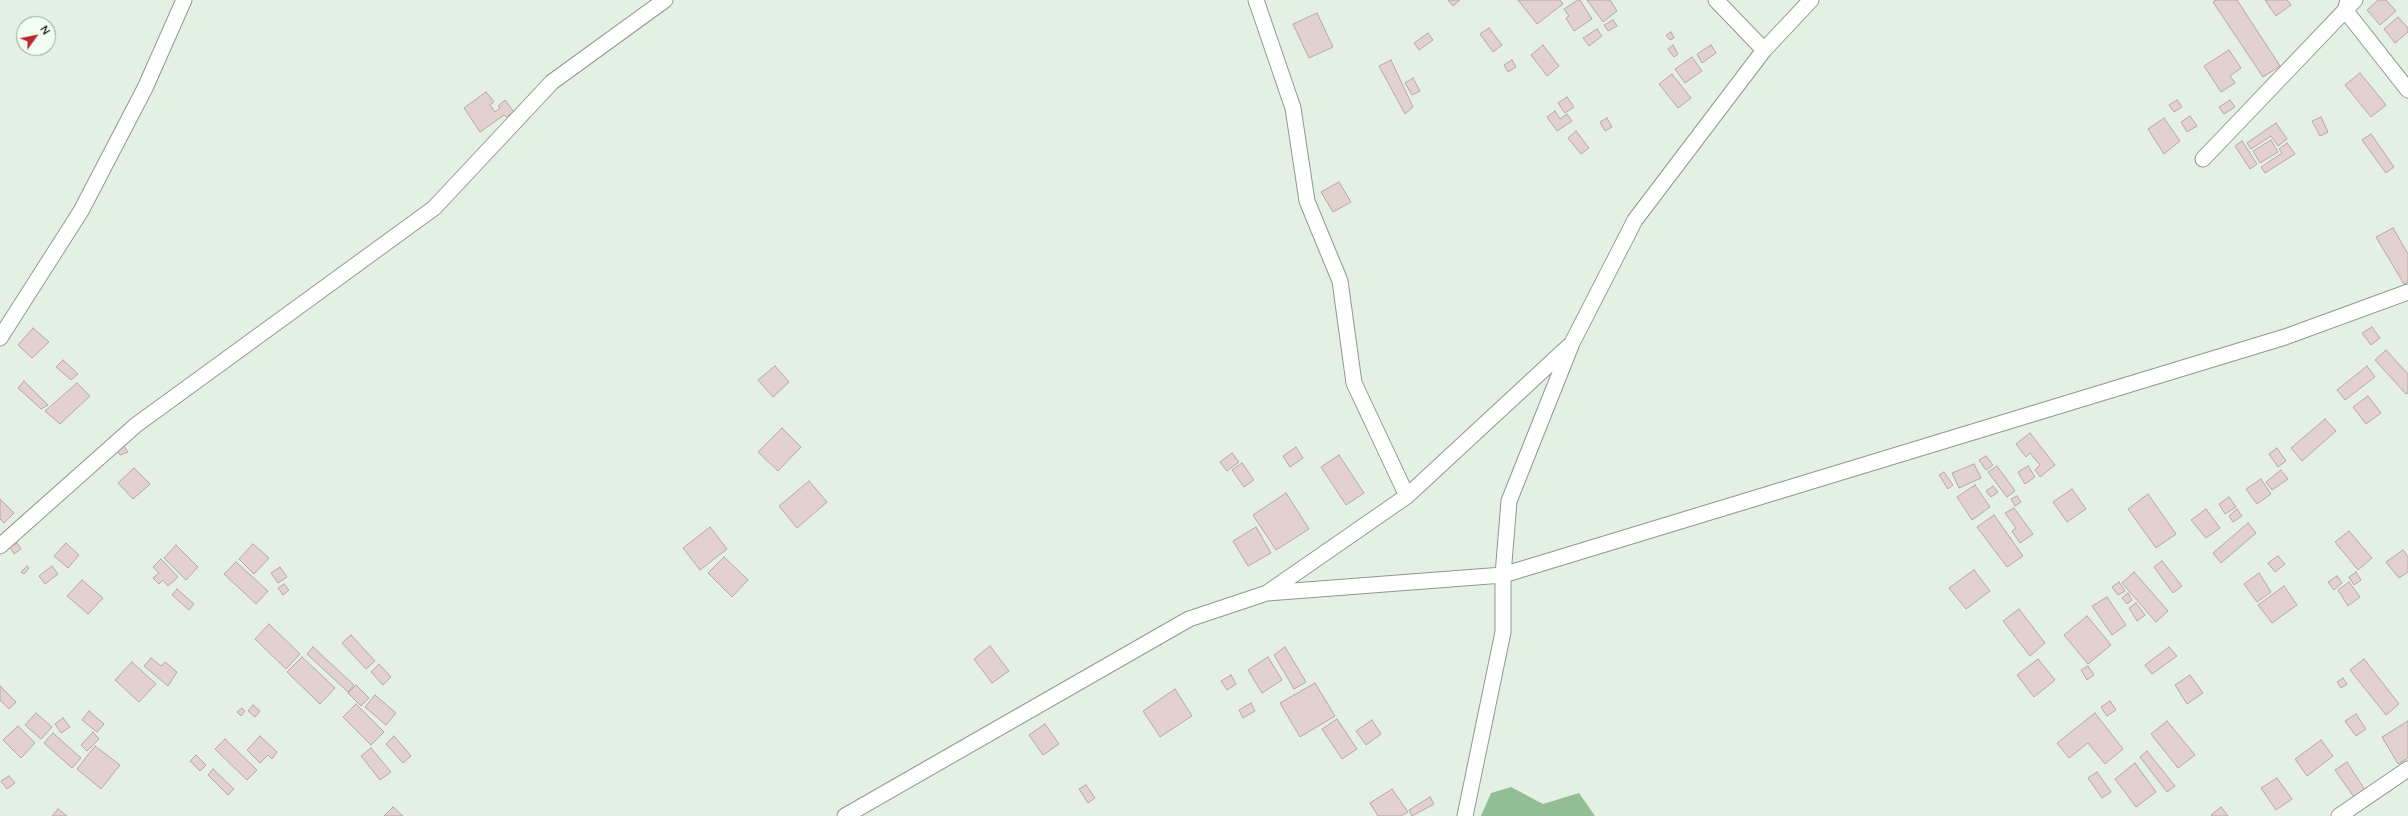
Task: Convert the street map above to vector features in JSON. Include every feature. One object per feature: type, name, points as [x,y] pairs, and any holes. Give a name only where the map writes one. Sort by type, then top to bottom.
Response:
[{"type":"street","points":[[0,338],[81,211],[145,88],[184,0]]},
{"type":"street","points":[[0,546],[136,425],[434,208],[552,82],[665,0]]},
{"type":"street","points":[[1256,0],[1293,108],[1307,201],[1340,281],[1354,383],[1407,496]]},
{"type":"street","points":[[1716,0],[1764,50]]},
{"type":"street","points":[[1465,816],[1502,632],[1503,574],[1509,501],[1572,343],[1635,220],[1764,50],[1811,0]]},
{"type":"street","points":[[2204,159],[2350,3],[2408,90]]},
{"type":"street","points":[[845,816],[1189,619],[1267,593],[1503,574],[2278,340],[2408,292]]},
{"type":"street","points":[[1267,593],[1407,496],[1572,343]]},
{"type":"street","points":[[2339,816],[2408,769]]},
{"type":"shaded area","points":[[1511,787],[1543,804],[1579,793],[1595,816],[1481,816],[1491,793]]},
{"type":"building","points":[[1448,0],[1460,0],[1453,6]]},
{"type":"building","points":[[1518,0],[1560,0],[1563,4],[1537,24]]},
{"type":"building","points":[[1580,0],[1592,19],[1574,31],[1566,18],[1569,16],[1564,9]]},
{"type":"building","points":[[1587,0],[1610,0],[1617,11],[1603,22]]},
{"type":"building","points":[[2216,0],[2237,0],[2280,66],[2263,77],[2213,2]]},
{"type":"building","points":[[2265,0],[2287,0],[2291,5],[2276,16]]},
{"type":"building","points":[[2378,0],[2386,0],[2396,11],[2380,25],[2367,10]]},
{"type":"building","points":[[1317,13],[1333,47],[1309,58],[1293,24]]},
{"type":"building","points":[[2398,17],[2408,28],[2408,32],[2395,43],[2384,29]]},
{"type":"building","points":[[1613,20],[1617,26],[1608,31],[1604,25]]},
{"type":"building","points":[[1489,28],[1502,45],[1493,52],[1480,34]]},
{"type":"building","points":[[1597,29],[1602,36],[1589,46],[1583,38]]},
{"type":"building","points":[[1671,32],[1674,38],[1670,40],[1666,35]]},
{"type":"building","points":[[1428,33],[1433,40],[1419,50],[1414,43]]},
{"type":"building","points":[[1543,45],[1559,66],[1547,76],[1531,55]]},
{"type":"building","points":[[1673,45],[1678,54],[1674,57],[1668,49]]},
{"type":"building","points":[[1711,45],[1716,53],[1702,63],[1697,54]]},
{"type":"building","points":[[2229,50],[2241,68],[2230,76],[2235,83],[2221,92],[2204,66]]},
{"type":"building","points":[[1692,57],[1702,71],[1685,83],[1675,69]]},
{"type":"building","points":[[1391,60],[1413,107],[1405,114],[1379,66]]},
{"type":"building","points":[[1512,60],[1516,67],[1508,72],[1504,65]]},
{"type":"building","points":[[2360,73],[2386,105],[2371,117],[2345,85]]},
{"type":"building","points":[[1672,74],[1691,98],[1678,108],[1659,84]]},
{"type":"building","points":[[1413,78],[1420,91],[1412,95],[1405,83]]},
{"type":"building","points":[[486,92],[494,102],[490,105],[495,112],[500,108],[498,106],[505,100],[514,112],[506,117],[504,115],[480,132],[464,108]]},
{"type":"building","points":[[1567,97],[1574,107],[1565,113],[1558,103]]},
{"type":"building","points":[[2177,100],[2182,107],[2174,112],[2169,105]]},
{"type":"building","points":[[2230,100],[2235,107],[2224,114],[2219,107]]},
{"type":"building","points":[[1555,111],[1560,119],[1567,114],[1572,121],[1557,131],[1547,117]]},
{"type":"building","points":[[2190,116],[2197,126],[2187,132],[2181,122]]},
{"type":"building","points":[[2321,117],[2328,132],[2320,136],[2312,121]]},
{"type":"building","points":[[1607,118],[1612,127],[1605,131],[1600,122]]},
{"type":"building","points":[[2164,118],[2180,141],[2164,154],[2148,129]]},
{"type":"building","points":[[2276,123],[2287,139],[2278,146],[2271,136],[2251,149],[2247,143]]},
{"type":"building","points":[[1576,131],[1589,148],[1581,154],[1568,138]]},
{"type":"building","points":[[2371,134],[2394,167],[2386,173],[2362,140]]},
{"type":"building","points":[[2271,140],[2278,152],[2260,163],[2253,151]]},
{"type":"building","points":[[2242,141],[2257,164],[2250,169],[2235,146]]},
{"type":"building","points":[[2287,143],[2295,154],[2265,173],[2261,167],[2282,153],[2279,149]]},
{"type":"building","points":[[1339,182],[1351,202],[1333,212],[1321,192]]},
{"type":"building","points":[[2393,228],[2408,254],[2408,282],[2404,284],[2376,237]]},
{"type":"building","points":[[2372,327],[2380,338],[2371,345],[2362,333]]},
{"type":"building","points":[[33,328],[49,342],[32,358],[18,345]]},
{"type":"building","points":[[2386,350],[2408,374],[2408,393],[2406,394],[2375,360]]},
{"type":"building","points":[[63,360],[78,374],[71,380],[56,367]]},
{"type":"building","points":[[775,366],[789,382],[773,397],[758,380]]},
{"type":"building","points":[[2367,366],[2375,377],[2345,400],[2337,390]]},
{"type":"building","points":[[24,381],[48,405],[41,409],[18,388]]},
{"type":"building","points":[[77,383],[90,396],[60,424],[45,411]]},
{"type":"building","points":[[2368,396],[2381,413],[2366,424],[2353,407]]},
{"type":"building","points":[[2325,419],[2336,431],[2302,461],[2291,448]]},
{"type":"building","points":[[782,428],[801,447],[778,471],[758,452]]},
{"type":"building","points":[[2030,433],[2055,465],[2040,477],[2035,470],[2040,465],[2030,453],[2026,457],[2016,444]]},
{"type":"building","points":[[122,443],[128,452],[120,455],[116,448]]},
{"type":"building","points":[[1296,447],[1303,458],[1290,467],[1283,456]]},
{"type":"building","points":[[2277,448],[2286,461],[2278,467],[2269,454]]},
{"type":"building","points":[[1232,453],[1239,462],[1227,471],[1220,462]]},
{"type":"building","points":[[1339,455],[1364,493],[1346,505],[1321,467]]},
{"type":"building","points":[[1986,456],[1993,465],[1986,470],[1979,460]]},
{"type":"building","points":[[1242,463],[1254,480],[1244,487],[1232,470]]},
{"type":"building","points":[[1974,464],[1981,478],[1959,488],[1952,473]]},
{"type":"building","points":[[1997,466],[2015,491],[2007,497],[1988,472]]},
{"type":"building","points":[[2028,466],[2035,477],[2025,484],[2018,472]]},
{"type":"building","points":[[134,468],[150,484],[133,499],[118,483]]},
{"type":"building","points":[[2281,470],[2288,479],[2272,490],[2266,482]]},
{"type":"building","points":[[1944,472],[1953,485],[1948,489],[1939,475]]},
{"type":"building","points":[[2261,479],[2271,494],[2257,504],[2246,489]]},
{"type":"building","points":[[809,481],[827,502],[797,528],[779,506]]},
{"type":"building","points":[[1975,485],[1990,507],[1972,520],[1957,497]]},
{"type":"building","points":[[1993,486],[1998,492],[1991,497],[1986,491]]},
{"type":"building","points":[[2072,489],[2086,509],[2067,522],[2053,502]]},
{"type":"building","points":[[1286,493],[1309,529],[1276,550],[1253,515]]},
{"type":"building","points":[[2148,494],[2176,534],[2156,548],[2128,509]]},
{"type":"building","points":[[2017,496],[2021,502],[2015,506],[2011,499]]},
{"type":"building","points":[[2229,497],[2236,507],[2225,514],[2219,504]]},
{"type":"building","points":[[0,499],[14,513],[4,523],[0,519]]},
{"type":"building","points":[[2014,508],[2033,534],[2020,543],[2012,531],[2016,528],[2005,513]]},
{"type":"building","points":[[2206,509],[2220,528],[2206,538],[2191,520]]},
{"type":"building","points":[[2237,509],[2242,516],[2233,522],[2229,516]]},
{"type":"building","points":[[1994,515],[2023,556],[2007,567],[1977,527]]},
{"type":"building","points":[[2248,523],[2256,533],[2221,563],[2213,553]]},
{"type":"building","points":[[710,527],[727,549],[700,570],[683,548]]},
{"type":"building","points":[[1256,527],[1271,553],[1248,566],[1233,541]]},
{"type":"building","points":[[2349,531],[2372,558],[2358,570],[2335,542]]},
{"type":"building","points":[[17,543],[21,549],[14,554],[10,547]]},
{"type":"building","points":[[66,543],[79,555],[68,568],[54,556]]},
{"type":"building","points":[[253,544],[269,558],[254,574],[239,559]]},
{"type":"building","points":[[176,545],[198,567],[186,580],[164,558]]},
{"type":"building","points":[[2403,550],[2408,557],[2408,572],[2399,578],[2386,562]]},
{"type":"building","points":[[2278,556],[2285,564],[2275,572],[2268,563]]},
{"type":"building","points":[[724,557],[748,580],[732,597],[708,573]]},
{"type":"building","points":[[161,559],[178,577],[168,586],[163,580],[159,584],[153,578],[159,573],[153,567]]},
{"type":"building","points":[[2162,561],[2182,586],[2173,593],[2154,567]]},
{"type":"building","points":[[236,562],[268,591],[256,604],[224,574]]},
{"type":"building","points":[[27,566],[29,568],[24,574],[21,572]]},
{"type":"building","points":[[52,566],[58,574],[45,584],[39,576]]},
{"type":"building","points":[[280,567],[287,577],[278,583],[271,573]]},
{"type":"building","points":[[1974,570],[1990,591],[1966,609],[1949,588]]},
{"type":"building","points":[[2134,572],[2168,611],[2156,622],[2122,583]]},
{"type":"building","points":[[2356,572],[2361,580],[2354,585],[2349,577]]},
{"type":"building","points":[[2259,573],[2271,592],[2257,602],[2244,584]]},
{"type":"building","points":[[2337,576],[2342,583],[2334,590],[2328,582]]},
{"type":"building","points":[[82,580],[103,598],[88,614],[67,596]]},
{"type":"building","points":[[2119,582],[2125,591],[2118,595],[2112,587]]},
{"type":"building","points":[[2349,582],[2360,597],[2348,606],[2338,590]]},
{"type":"building","points":[[284,584],[289,590],[283,595],[278,588]]},
{"type":"building","points":[[2284,586],[2297,605],[2272,623],[2258,605]]},
{"type":"building","points":[[177,589],[194,604],[189,610],[172,595]]},
{"type":"building","points":[[2128,593],[2132,600],[2127,604],[2122,598]]},
{"type":"building","points":[[2107,597],[2126,625],[2112,635],[2092,606]]},
{"type":"building","points":[[2136,603],[2145,615],[2137,621],[2129,608]]},
{"type":"building","points":[[2019,609],[2045,643],[2030,656],[2003,621]]},
{"type":"building","points":[[2087,616],[2111,645],[2088,664],[2064,635]]},
{"type":"building","points":[[269,624],[300,654],[286,669],[255,639]]},
{"type":"building","points":[[351,635],[375,661],[366,669],[342,643]]},
{"type":"building","points":[[990,646],[1009,671],[992,683],[974,659]]},
{"type":"building","points":[[313,647],[354,685],[348,692],[307,654]]},
{"type":"building","points":[[1285,647],[1306,682],[1294,689],[1274,655]]},
{"type":"building","points":[[2169,647],[2177,656],[2152,674],[2145,665]]},
{"type":"building","points":[[302,657],[335,688],[320,704],[287,672]]},
{"type":"building","points":[[1268,657],[1282,680],[1262,693],[1248,670]]},
{"type":"building","points":[[151,658],[161,666],[165,662],[177,672],[168,686],[144,666]]},
{"type":"building","points":[[2038,659],[2055,680],[2034,697],[2017,675]]},
{"type":"building","points":[[2364,659],[2399,704],[2386,715],[2350,670]]},
{"type":"building","points":[[132,662],[156,684],[139,702],[115,680]]},
{"type":"building","points":[[379,664],[391,677],[383,685],[371,672]]},
{"type":"building","points":[[2088,666],[2094,675],[2087,680],[2081,670]]},
{"type":"building","points":[[1231,675],[1236,684],[1227,690],[1221,681]]},
{"type":"building","points":[[2190,675],[2203,693],[2187,704],[2175,685]]},
{"type":"building","points":[[2343,678],[2347,684],[2341,688],[2337,682]]},
{"type":"building","points":[[1315,683],[1335,716],[1300,737],[1280,703]]},
{"type":"building","points":[[356,685],[369,698],[361,706],[348,693]]},
{"type":"building","points":[[0,686],[16,702],[9,709],[0,700]]},
{"type":"building","points":[[1175,689],[1192,716],[1160,737],[1143,711]]},
{"type":"building","points":[[375,695],[396,713],[386,725],[365,707]]},
{"type":"building","points":[[2110,701],[2116,710],[2107,716],[2101,707]]},
{"type":"building","points":[[1251,703],[1255,711],[1243,718],[1239,710]]},
{"type":"building","points":[[356,704],[384,732],[371,745],[343,717]]},
{"type":"building","points":[[253,705],[260,711],[255,717],[248,711]]},
{"type":"building","points":[[242,708],[245,711],[241,716],[237,712]]},
{"type":"building","points":[[89,711],[104,724],[97,732],[82,720]]},
{"type":"building","points":[[36,713],[52,727],[41,739],[25,725]]},
{"type":"building","points":[[2095,713],[2123,749],[2105,764],[2088,743],[2069,758],[2057,743]]},
{"type":"building","points":[[2356,714],[2366,729],[2356,736],[2345,721]]},
{"type":"building","points":[[63,718],[70,727],[61,733],[55,724]]},
{"type":"building","points":[[1337,719],[1357,749],[1342,759],[1322,729]]},
{"type":"building","points":[[1372,720],[1381,734],[1366,745],[1356,731]]},
{"type":"building","points":[[2167,721],[2195,755],[2178,768],[2151,734]]},
{"type":"building","points":[[2408,721],[2408,758],[2398,764],[2382,737]]},
{"type":"building","points":[[1045,724],[1059,744],[1043,755],[1029,735]]},
{"type":"building","points":[[18,726],[35,743],[21,758],[3,740]]},
{"type":"building","points":[[93,732],[99,739],[87,751],[81,745]]},
{"type":"building","points":[[53,733],[81,758],[72,768],[44,743]]},
{"type":"building","points":[[260,736],[277,752],[272,759],[268,755],[260,763],[247,750]]},
{"type":"building","points":[[394,736],[411,756],[403,763],[386,744]]},
{"type":"building","points":[[225,739],[257,770],[247,780],[215,749]]},
{"type":"building","points":[[2321,740],[2333,756],[2307,776],[2295,759]]},
{"type":"building","points":[[95,746],[120,765],[101,789],[77,769]]},
{"type":"building","points":[[371,748],[391,772],[380,780],[361,756]]},
{"type":"building","points":[[2147,751],[2175,786],[2167,792],[2140,757]]},
{"type":"building","points":[[196,755],[206,765],[200,771],[190,761]]},
{"type":"building","points":[[2347,762],[2365,790],[2354,797],[2335,770]]},
{"type":"building","points":[[2135,763],[2156,792],[2136,807],[2115,779]]},
{"type":"building","points":[[213,769],[234,789],[228,795],[208,775]]},
{"type":"building","points":[[2097,772],[2111,792],[2102,798],[2088,778]]},
{"type":"building","points":[[9,776],[15,783],[7,789],[1,781]]},
{"type":"building","points":[[2277,778],[2292,799],[2276,810],[2261,788]]},
{"type":"building","points":[[1086,785],[1095,798],[1088,803],[1079,789]]},
{"type":"building","points":[[1392,789],[1408,812],[1401,816],[1378,816],[1370,803]]},
{"type":"building","points":[[1430,797],[1434,804],[1412,816],[1409,810]]},
{"type":"building","points":[[393,807],[403,816],[384,816]]},
{"type":"building","points":[[2221,807],[2228,816],[2211,815]]},
{"type":"building","points":[[58,809],[67,816],[52,816]]}]
